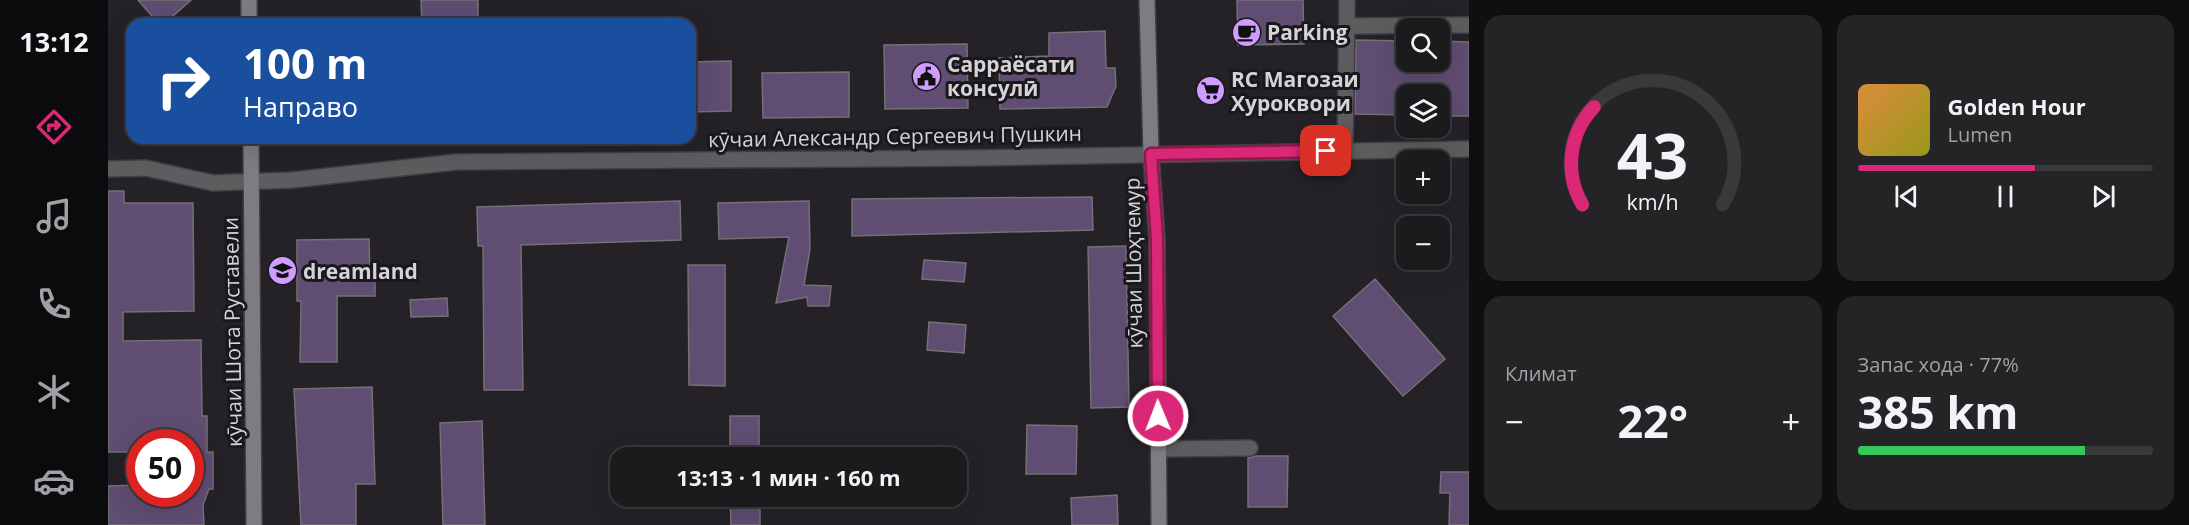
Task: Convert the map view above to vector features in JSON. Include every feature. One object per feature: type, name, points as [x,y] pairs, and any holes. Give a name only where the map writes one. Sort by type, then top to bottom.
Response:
[{"type":"main road","points":[[249,0],[249,18]]},
{"type":"main road","name":"кӯчаи Шоҳтемур","points":[[1147,0],[1151,154],[1157,239],[1159,525]]},
{"type":"main road","name":"кӯчаи Шота Руставели","points":[[251,144],[254,525]]},
{"type":"street","points":[[1346,151],[1347,0]]},
{"type":"street","points":[[1347,26],[1469,25]]},
{"type":"street","name":"кӯчаи Александр Сергеевич Пушкин","points":[[108,169],[146,168],[213,183],[292,180],[456,162],[1469,149]]},
{"type":"street","points":[[1160,449],[1250,448]]},
{"type":"building","points":[[138,0],[191,0],[171,18],[154,18]]},
{"type":"building","points":[[421,0],[478,0],[478,18],[422,18]]},
{"type":"building","points":[[1237,0],[1303,0],[1304,44],[1238,45]]},
{"type":"building","points":[[1105,31],[1106,68],[1115,68],[1116,86],[1107,107],[1000,109],[999,58],[1049,56],[1049,33]]},
{"type":"building","points":[[1356,40],[1396,41],[1396,72],[1450,72],[1450,41],[1469,42],[1469,116],[1450,116],[1450,84],[1396,84],[1396,115],[1355,114]]},
{"type":"building","name":"Сарраёсати консулӣ","points":[[967,44],[968,108],[885,109],[884,45]]},
{"type":"building","points":[[731,61],[731,111],[696,112],[696,62]]},
{"type":"building","points":[[849,72],[849,117],[763,118],[762,73]]},
{"type":"building","points":[[108,191],[124,191],[124,203],[193,203],[194,311],[123,312],[123,341],[201,340],[202,416],[207,416],[207,452],[213,452],[213,489],[209,489],[204,502],[204,429],[126,429],[126,452],[108,452]]},
{"type":"building","points":[[1092,197],[1093,230],[852,236],[852,199]]},
{"type":"building","points":[[680,201],[681,240],[521,245],[523,390],[484,390],[483,246],[478,246],[477,207]]},
{"type":"building","points":[[809,201],[810,249],[804,285],[831,286],[829,306],[808,306],[807,297],[776,303],[789,237],[719,239],[718,203]]},
{"type":"building","points":[[369,239],[370,275],[375,275],[375,296],[337,296],[337,362],[300,362],[301,301],[297,301],[297,240]]},
{"type":"building","points":[[1126,246],[1129,407],[1091,408],[1088,247]]},
{"type":"building","points":[[924,260],[966,263],[964,282],[922,279]]},
{"type":"building","points":[[688,265],[725,265],[725,386],[689,385]]},
{"type":"building","points":[[1375,279],[1445,359],[1403,396],[1333,316]]},
{"type":"building","points":[[447,298],[448,316],[411,317],[410,300]]},
{"type":"building","points":[[929,322],[966,325],[964,353],[927,350]]},
{"type":"building","points":[[372,387],[375,484],[356,484],[356,525],[301,525],[294,389]]},
{"type":"building","points":[[730,416],[759,416],[759,447],[730,447]]},
{"type":"building","points":[[482,421],[485,525],[443,525],[440,423]]},
{"type":"building","points":[[1027,425],[1077,426],[1076,474],[1026,474]]},
{"type":"building","points":[[1288,456],[1287,507],[1248,507],[1248,458]]},
{"type":"building","points":[[1441,472],[1469,472],[1469,525],[1449,525],[1450,493],[1440,493]]},
{"type":"building","points":[[126,485],[126,507],[203,507],[204,525],[108,525],[108,486]]},
{"type":"building","points":[[1117,495],[1118,525],[1072,525],[1071,498]]},
{"type":"building","points":[[730,507],[760,507],[760,525],[731,525]]},
{"type":"place","name":"Parking","points":[[1246,32]]},
{"type":"place","name":"Сарраёсати консулӣ","points":[[926,76]]},
{"type":"place","name":"RC Магозаи Хуроквори","points":[[1210,91]]},
{"type":"place","name":"dreamland","points":[[282,271]]},
{"type":"route","points":[[1158,416],[1157,239],[1151,154],[1326,151]]}]
